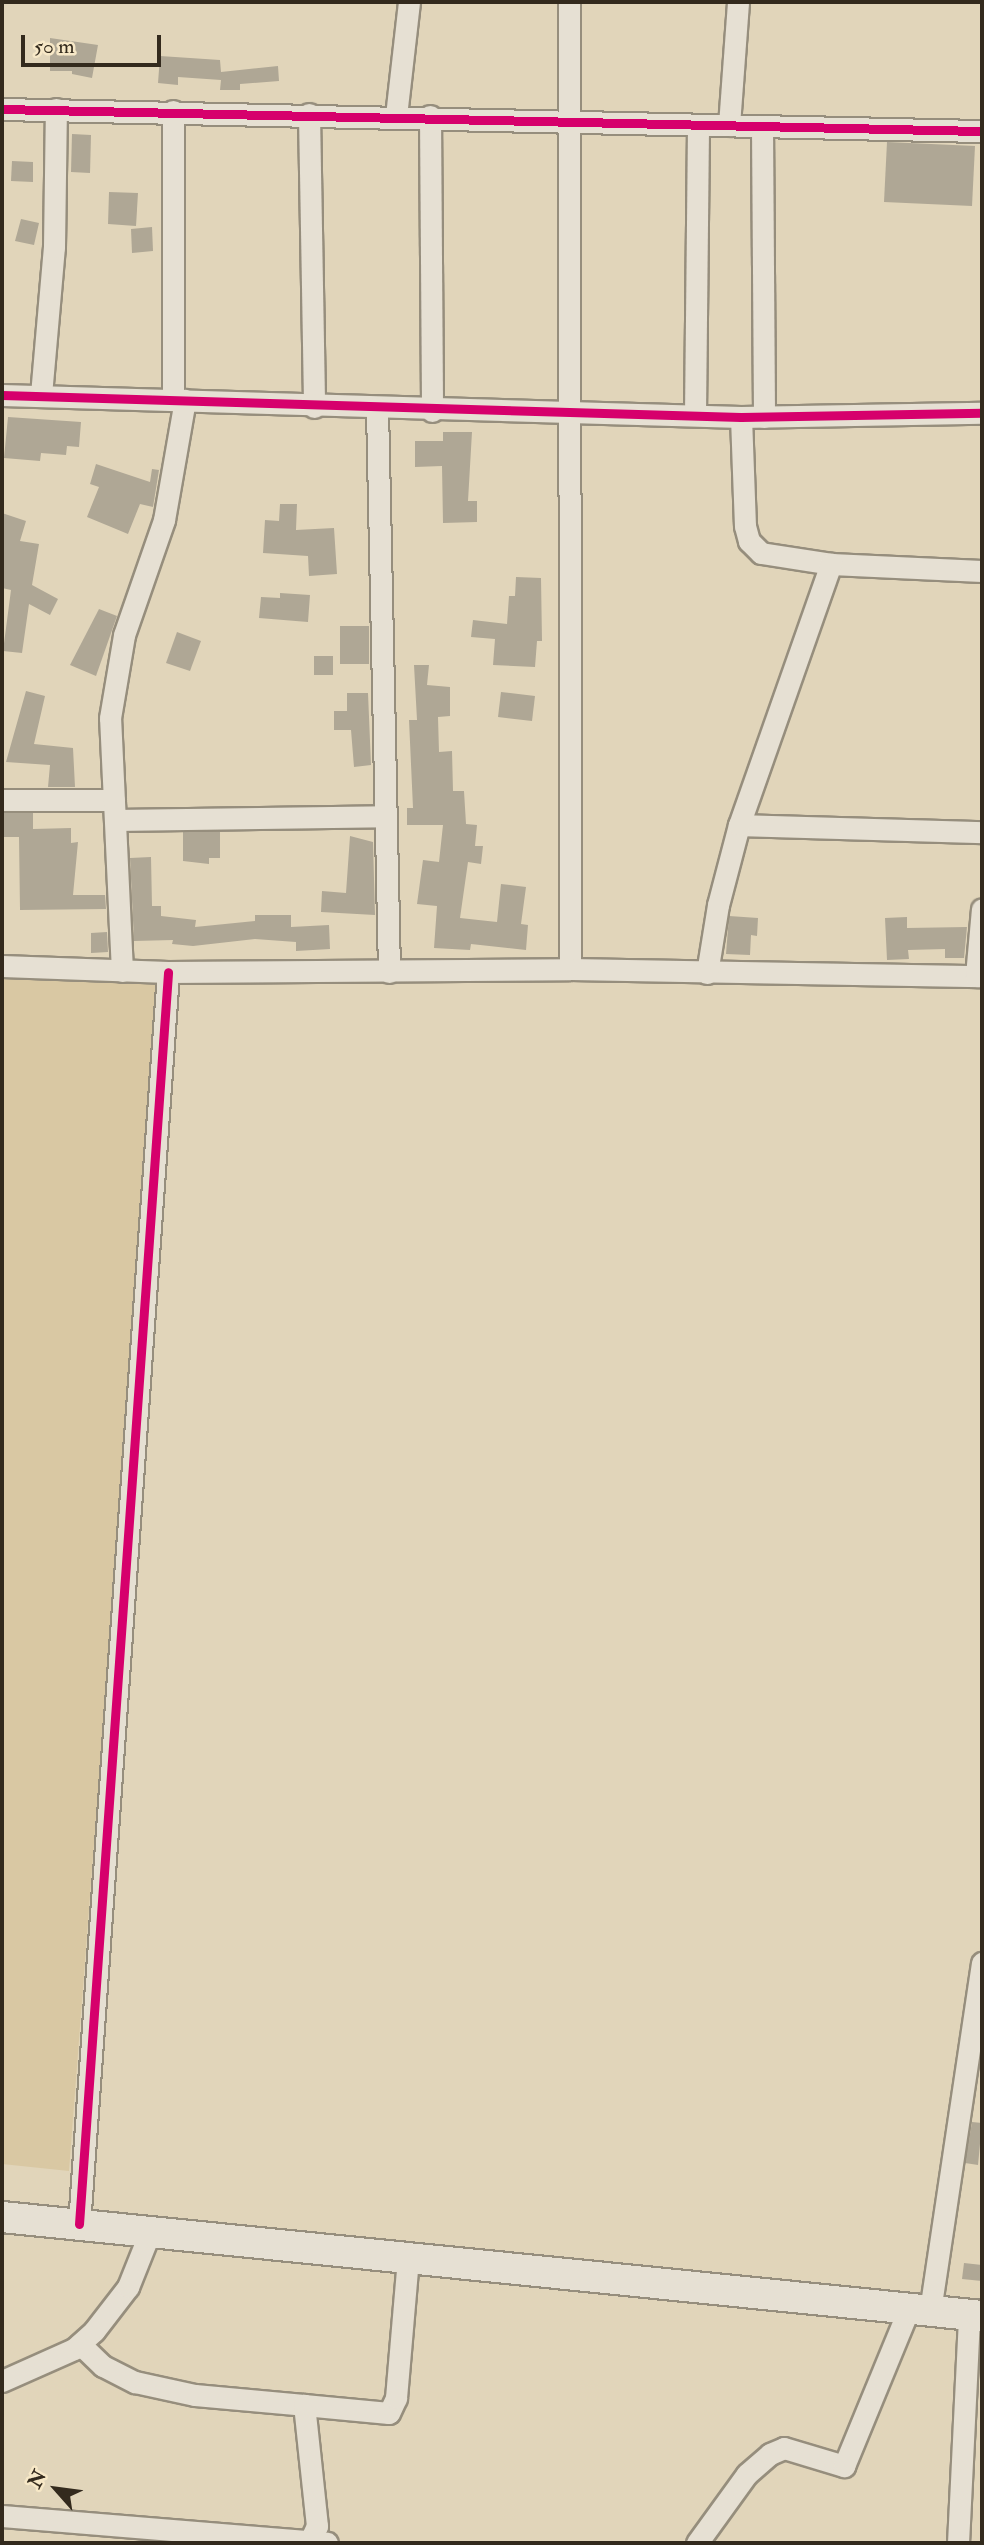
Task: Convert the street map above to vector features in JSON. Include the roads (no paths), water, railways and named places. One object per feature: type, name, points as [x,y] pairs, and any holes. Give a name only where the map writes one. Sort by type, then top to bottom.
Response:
[{"type":"main road","points":[[2,2217],[976,2316]]},
{"type":"street","points":[[396,116],[409,2]]},
{"type":"street","points":[[569,2],[570,969]]},
{"type":"street","points":[[729,125],[738,2]]},
{"type":"street","points":[[2,109],[430,116],[698,126],[982,131]]},
{"type":"street","points":[[41,395],[54,247],[57,109]]},
{"type":"street","points":[[122,971],[110,718],[124,635],[164,520],[179,399],[173,111]]},
{"type":"street","points":[[309,114],[314,407]]},
{"type":"street","points":[[430,116],[432,411]]},
{"type":"street","points":[[695,414],[698,126]]},
{"type":"street","points":[[762,126],[764,417]]},
{"type":"street","points":[[2,395],[179,399],[432,411],[571,410],[741,417],[982,413]]},
{"type":"street","points":[[377,408],[389,972]]},
{"type":"street","points":[[741,417],[749,541],[761,553],[831,564],[982,571]]},
{"type":"street","points":[[707,973],[718,905],[739,825],[831,564]]},
{"type":"street","points":[[2,800],[114,810],[386,816]]},
{"type":"street","points":[[739,825],[982,832]]},
{"type":"street","points":[[2,966],[168,972],[570,969],[979,976],[982,909]]},
{"type":"street","points":[[79,2224],[168,972]]},
{"type":"street","points":[[696,2543],[747,2474],[770,2454],[784,2448],[844,2466],[919,2310],[973,2092],[982,1963]]},
{"type":"street","points":[[2,2381],[80,2344],[128,2287],[150,2232]]},
{"type":"street","points":[[80,2344],[103,2366],[135,2382],[195,2395],[389,2413],[396,2398],[408,2258]]},
{"type":"street","points":[[958,2543],[976,2316]]},
{"type":"street","points":[[2,2516],[69,2533],[315,2543],[317,2526],[304,2405]]}]
